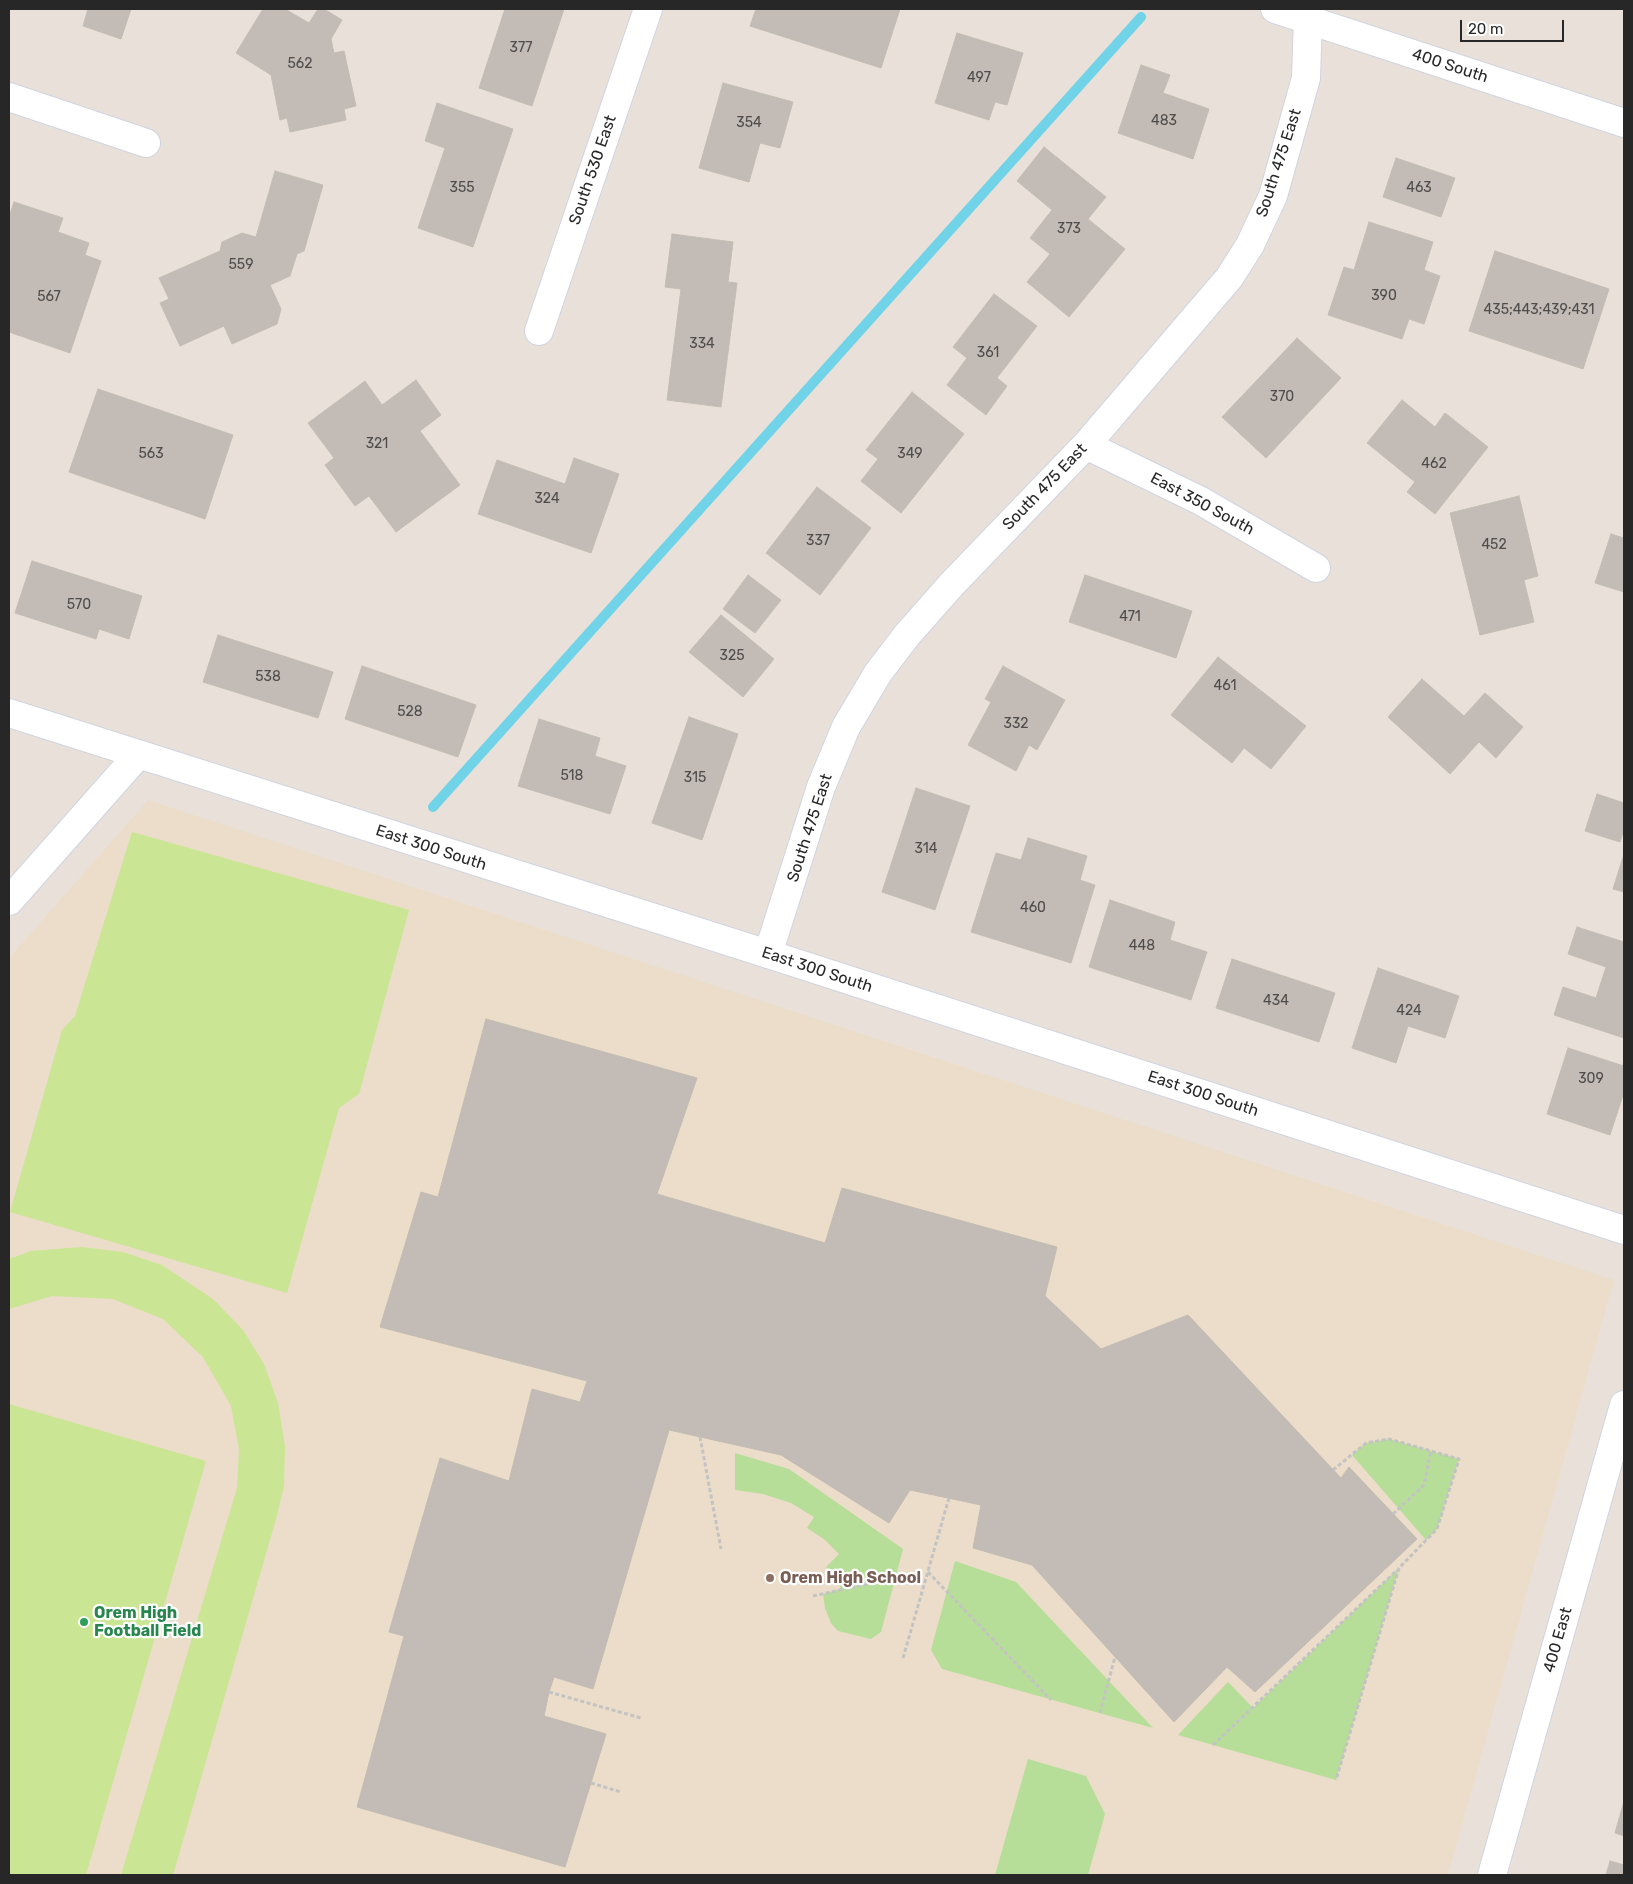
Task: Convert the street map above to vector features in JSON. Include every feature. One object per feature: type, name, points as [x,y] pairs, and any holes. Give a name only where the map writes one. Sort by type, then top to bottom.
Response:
[{"type":"street","name":"South 530 East","points":[[539,331],[648,9]]},
{"type":"street","name":"400 South","points":[[1275,9],[1309,14],[1624,123]]},
{"type":"street","name":"South 475 East","points":[[768,954],[821,787],[846,727],[878,673],[907,635],[952,584],[1086,444],[1229,278],[1250,245],[1273,196],[1306,78],[1309,14]]},
{"type":"street","points":[[9,97],[146,143]]},
{"type":"street","name":"East 350 South","points":[[1086,444],[1202,501],[1316,568]]},
{"type":"street","name":"East 300 South","points":[[9,713],[768,954],[1624,1230]]},
{"type":"street","points":[[9,901],[138,755]]},
{"type":"street","name":"400 East","points":[[1492,1875],[1624,1405]]},
{"type":"path","points":[[700,1436],[721,1549]]},
{"type":"path","points":[[1213,1745],[1399,1568],[1437,1528],[1460,1459],[1389,1439],[1366,1443],[1333,1470]]},
{"type":"path","points":[[1393,1514],[1424,1485],[1431,1450]]},
{"type":"path","points":[[903,1658],[949,1498]]},
{"type":"path","points":[[1336,1780],[1399,1568]]},
{"type":"path","points":[[813,1596],[920,1572]]},
{"type":"path","points":[[928,1572],[1051,1700]]},
{"type":"path","points":[[1100,1713],[1115,1657]]},
{"type":"path","points":[[549,1692],[641,1718]]},
{"type":"path","points":[[591,1782],[621,1792]]},
{"type":"shaded area","name":"Orem High School","points":[[148,800],[1614,1280],[1448,1875],[9,1875],[9,958]]},
{"type":"green space","points":[[132,832],[409,910],[359,1094],[339,1108],[287,1293],[10,1212],[62,1030],[75,1016]]},
{"type":"green space","points":[[82,1247],[123,1252],[162,1265],[213,1299],[243,1330],[264,1364],[278,1403],[285,1447],[284,1486],[276,1519],[173,1875],[121,1875],[237,1488],[239,1449],[231,1406],[203,1357],[163,1319],[113,1299],[52,1296],[9,1309],[9,1259],[31,1251]]},
{"type":"green space","name":"Orem High Football Field","points":[[9,1404],[206,1461],[86,1875],[9,1875]]},
{"type":"green space","points":[[1389,1439],[1459,1459],[1437,1529],[1426,1540],[1352,1455],[1366,1443]]},
{"type":"green space","points":[[735,1453],[789,1469],[903,1549],[881,1632],[871,1639],[838,1631],[831,1623],[825,1608],[823,1594],[841,1589],[836,1577],[826,1567],[839,1554],[824,1539],[807,1528],[814,1517],[791,1503],[763,1494],[735,1490]]},
{"type":"green space","points":[[955,1561],[1016,1582],[1153,1728],[942,1669],[931,1650]]},
{"type":"green space","points":[[1399,1568],[1336,1780],[1178,1735],[1228,1682],[1253,1708]]},
{"type":"green space","points":[[1028,1759],[1086,1776],[1105,1814],[1088,1875],[995,1875]]},
{"type":"building","points":[[88,9],[131,9],[121,39],[83,26]]},
{"type":"building","points":[[263,9],[285,9],[309,23],[318,9],[324,9],[342,20],[331,39],[334,53],[344,51],[356,106],[344,109],[346,120],[290,132],[287,118],[280,120],[271,75],[236,53]]},
{"type":"building","points":[[505,9],[564,9],[532,106],[479,88]]},
{"type":"building","points":[[756,9],[900,9],[881,68],[750,26]]},
{"type":"building","points":[[957,33],[1023,53],[1007,105],[995,102],[989,120],[935,103]]},
{"type":"building","points":[[1141,65],[1170,75],[1163,93],[1209,109],[1193,159],[1118,133]]},
{"type":"building","points":[[723,83],[793,102],[780,148],[760,143],[749,182],[699,168]]},
{"type":"building","points":[[437,103],[513,129],[473,247],[418,228],[445,148],[425,141]]},
{"type":"building","points":[[1044,147],[1106,197],[1088,219],[1125,249],[1069,317],[1027,282],[1050,254],[1030,238],[1052,210],[1017,181]]},
{"type":"building","points":[[1396,158],[1455,178],[1441,217],[1383,197]]},
{"type":"building","points":[[275,171],[323,185],[304,251],[297,254],[290,276],[270,285],[281,309],[277,324],[232,344],[224,326],[180,346],[160,303],[169,299],[159,278],[220,251],[222,242],[242,233],[256,237]]},
{"type":"building","points":[[14,202],[63,218],[58,232],[89,243],[85,255],[101,261],[70,353],[9,332],[9,217]]},
{"type":"building","points":[[1369,222],[1433,242],[1424,270],[1440,276],[1424,324],[1409,319],[1402,339],[1328,315],[1344,267],[1354,270]]},
{"type":"building","points":[[672,234],[733,242],[728,282],[737,283],[721,407],[667,400],[681,289],[665,287]]},
{"type":"building","points":[[1495,251],[1609,289],[1583,369],[1469,331]]},
{"type":"building","points":[[994,294],[1037,326],[997,378],[1007,386],[986,415],[947,385],[967,358],[953,347]]},
{"type":"building","points":[[1297,338],[1341,378],[1266,458],[1222,417]]},
{"type":"building","points":[[416,380],[441,415],[420,431],[460,485],[396,532],[369,496],[355,506],[325,465],[334,458],[308,423],[365,381],[382,405]]},
{"type":"building","points":[[98,389],[233,435],[205,519],[69,472]]},
{"type":"building","points":[[912,392],[964,434],[901,513],[861,481],[878,459],[866,450]]},
{"type":"building","points":[[1402,400],[1435,427],[1445,413],[1488,447],[1435,514],[1407,492],[1415,482],[1367,443]]},
{"type":"building","points":[[574,458],[619,474],[591,553],[478,514],[497,460],[565,484]]},
{"type":"building","points":[[817,487],[871,528],[820,595],[766,553]]},
{"type":"building","points":[[1519,496],[1538,576],[1524,580],[1534,622],[1480,635],[1450,513]]},
{"type":"building","points":[[1611,534],[1624,538],[1624,592],[1595,583]]},
{"type":"building","points":[[32,561],[142,596],[129,639],[99,629],[96,639],[15,613]]},
{"type":"building","points":[[748,575],[781,600],[755,633],[723,609]]},
{"type":"building","points":[[1085,575],[1192,611],[1176,658],[1069,622]]},
{"type":"building","points":[[721,615],[774,659],[743,697],[689,652]]},
{"type":"building","points":[[218,635],[333,672],[318,718],[203,682]]},
{"type":"building","points":[[1218,657],[1306,726],[1271,769],[1244,748],[1232,763],[1171,715]]},
{"type":"building","points":[[362,666],[476,705],[458,757],[345,719]]},
{"type":"building","points":[[1003,666],[1065,700],[1037,750],[1029,745],[1016,771],[968,745],[991,702],[985,699]]},
{"type":"building","points":[[1422,679],[1464,716],[1485,693],[1523,727],[1496,758],[1479,742],[1450,774],[1388,717]]},
{"type":"building","points":[[689,717],[738,734],[702,840],[652,823]]},
{"type":"building","points":[[539,719],[600,738],[595,756],[626,766],[610,814],[518,786]]},
{"type":"building","points":[[916,788],[970,806],[935,910],[882,892]]},
{"type":"building","points":[[1597,794],[1624,803],[1624,829],[1620,842],[1585,831]]},
{"type":"building","points":[[1028,838],[1087,856],[1080,880],[1095,885],[1071,963],[971,932],[996,853],[1021,860]]},
{"type":"building","points":[[1624,854],[1624,892],[1613,889]]},
{"type":"building","points":[[1110,900],[1175,922],[1170,940],[1207,952],[1191,1000],[1089,967]]},
{"type":"building","points":[[1577,927],[1624,942],[1624,1038],[1554,1015],[1563,987],[1596,998],[1606,967],[1568,954]]},
{"type":"building","points":[[1232,959],[1335,993],[1319,1042],[1216,1008]]},
{"type":"building","points":[[1378,968],[1459,996],[1445,1038],[1408,1026],[1396,1063],[1352,1048]]},
{"type":"building","points":[[486,1019],[697,1078],[657,1194],[825,1243],[842,1188],[1057,1247],[1045,1296],[1101,1349],[1188,1315],[1341,1478],[1349,1467],[1417,1539],[1255,1692],[1227,1667],[1174,1722],[1032,1565],[973,1548],[981,1505],[910,1490],[889,1523],[781,1455],[669,1430],[593,1689],[554,1677],[549,1692],[544,1716],[606,1734],[565,1867],[357,1807],[404,1636],[389,1632],[440,1458],[509,1481],[532,1389],[580,1402],[587,1381],[380,1327],[421,1192],[438,1197]]},
{"type":"building","points":[[1568,1048],[1624,1066],[1624,1092],[1610,1135],[1547,1114]]},
{"type":"building","points":[[1624,1801],[1624,1836],[1615,1833]]},
{"type":"building","points":[[1610,1861],[1624,1865],[1624,1875],[1606,1875]]},
{"type":"waterway","points":[[433,807],[1141,17]]},
{"type":"place","name":"Orem High School","points":[[770,1578]]},
{"type":"place","name":"Orem High Football Field","points":[[84,1622]]}]
